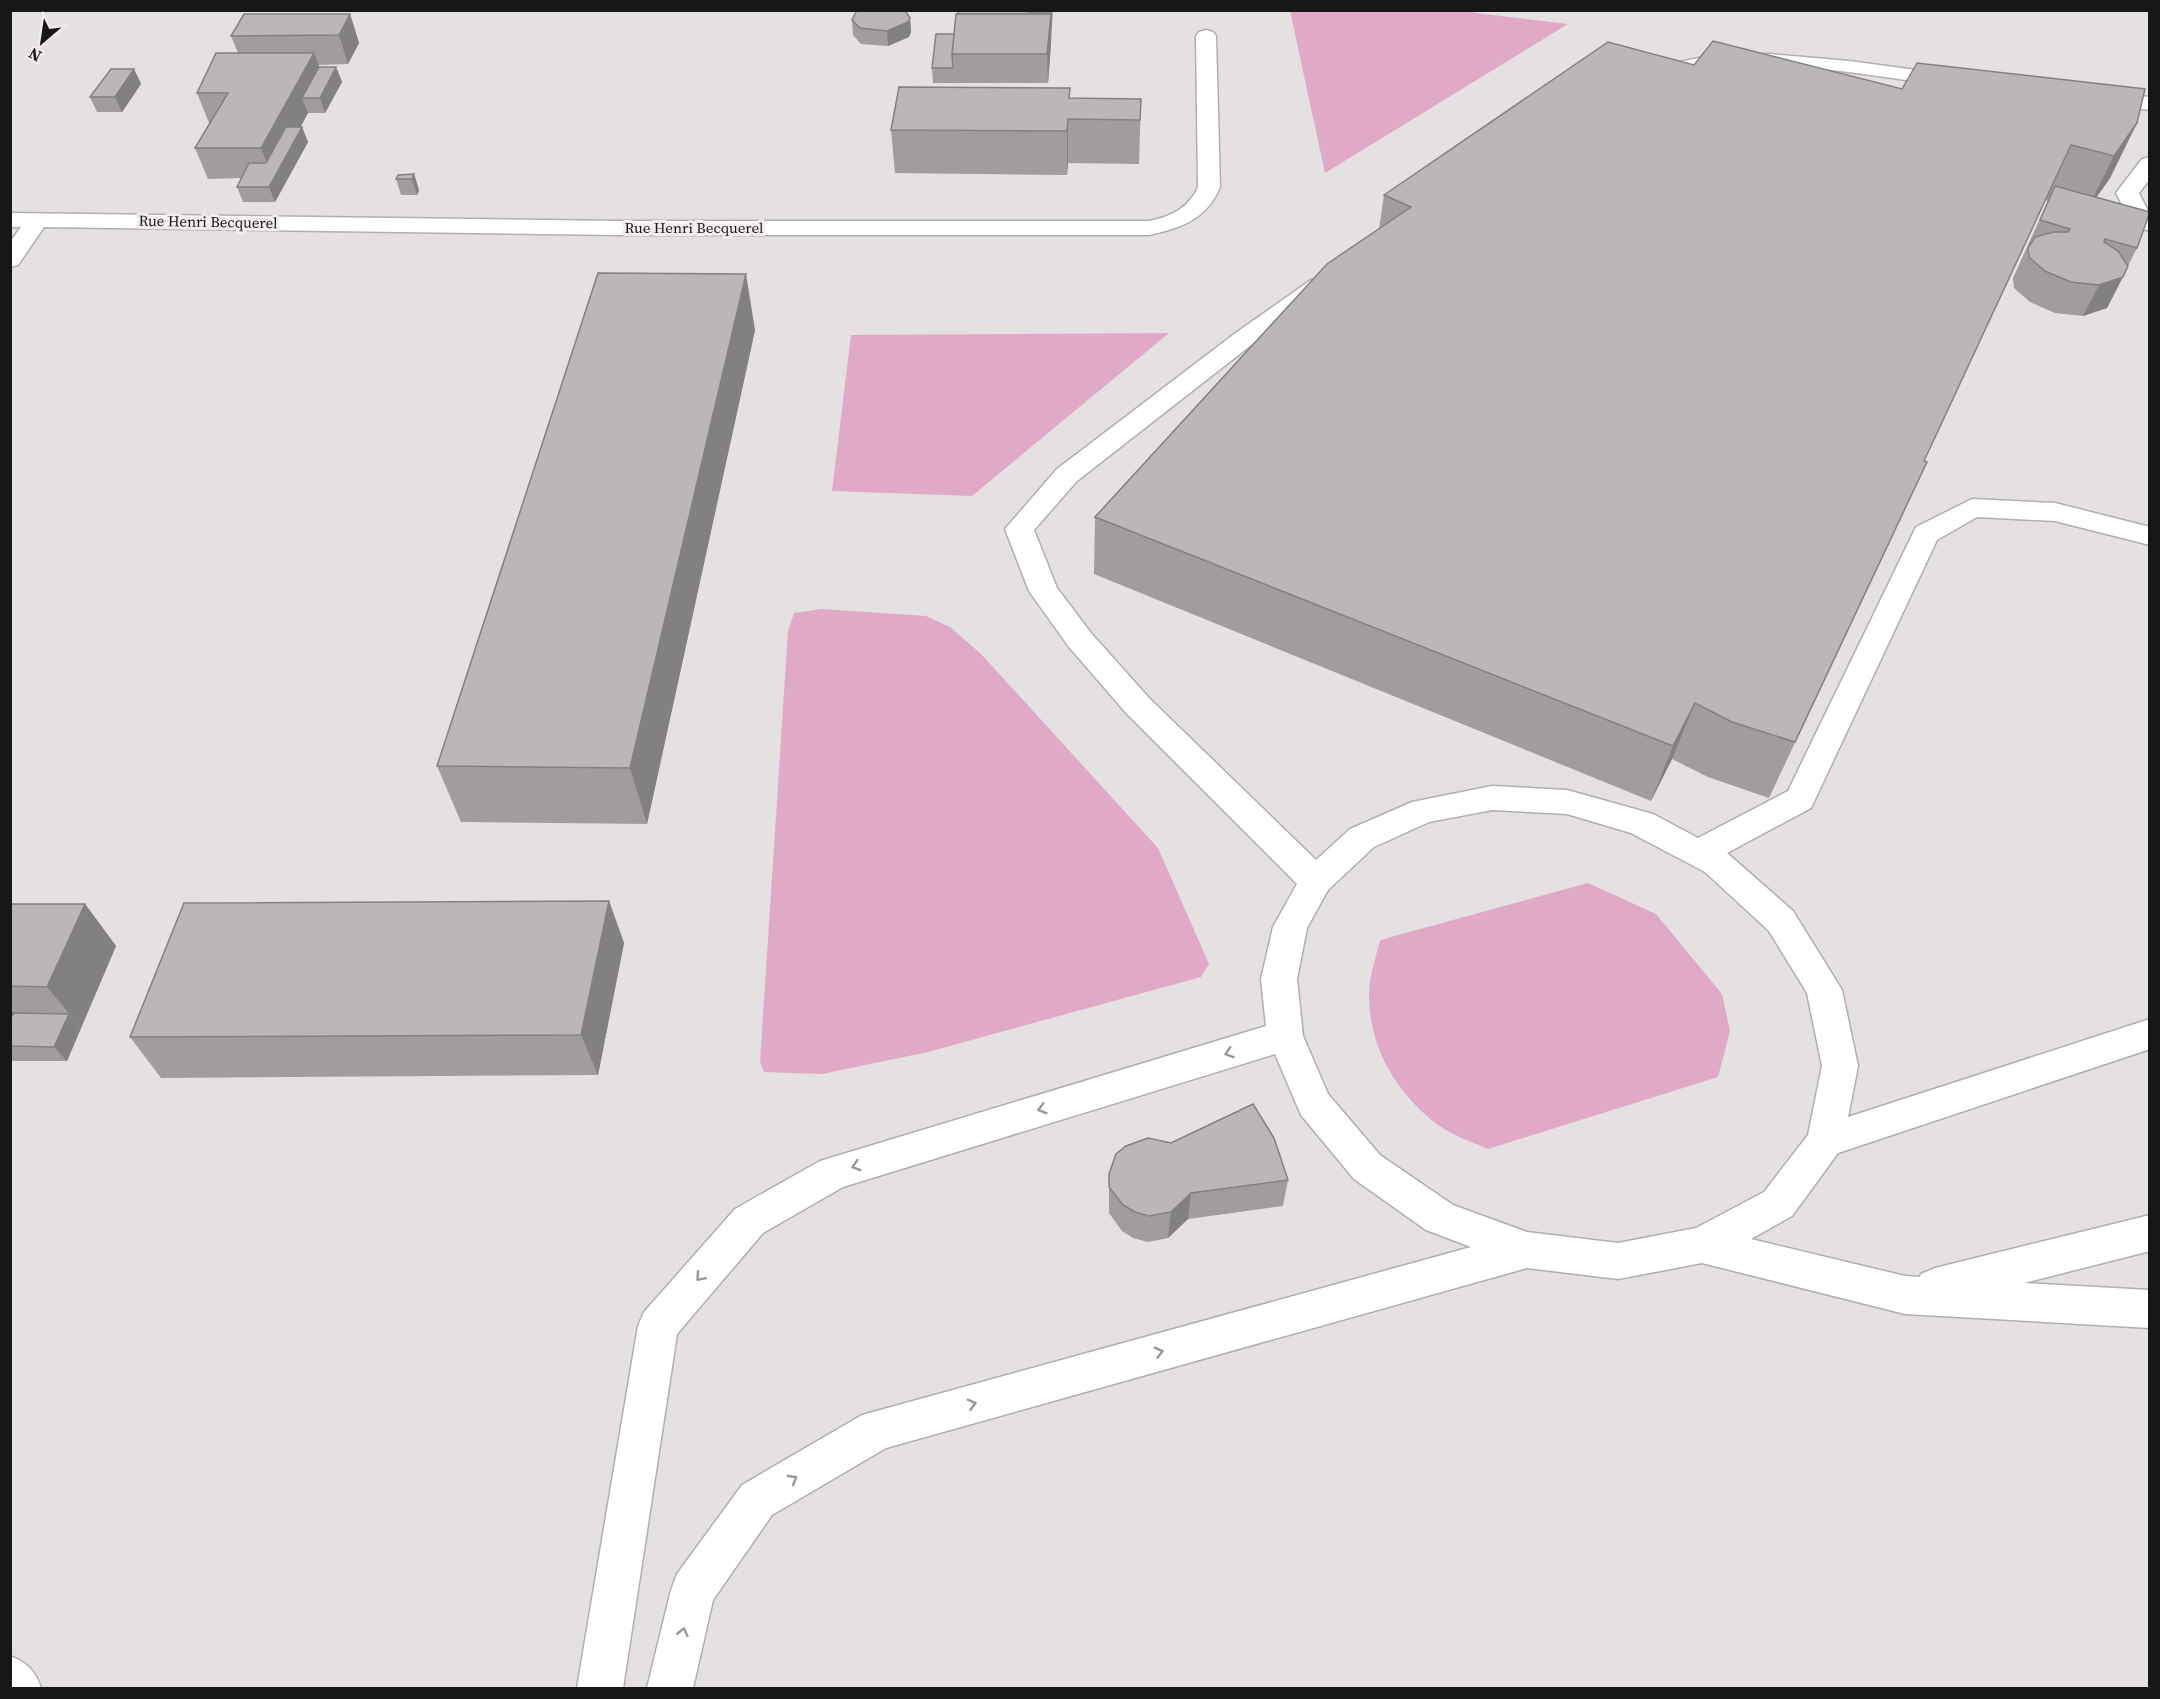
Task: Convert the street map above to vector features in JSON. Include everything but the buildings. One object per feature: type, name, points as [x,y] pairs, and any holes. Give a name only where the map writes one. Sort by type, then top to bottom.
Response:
[{"type":"street","name":"Rue Henri Becquerel","points":[[10,220],[627,228],[1138,230],[1181,219],[1207,196],[1209,187],[1206,36]]},
{"type":"street","points":[[1625,78],[1687,65],[1742,59],[1819,64],[1972,83]]},
{"type":"street","points":[[2079,96],[2150,105]]},
{"type":"street","points":[[2150,164],[2127,193],[2141,221],[2150,224]]},
{"type":"street","points":[[10,260],[38,220]]},
{"type":"street","points":[[1316,881],[1138,706],[1080,640],[1044,591],[1019,529],[1067,475],[1246,337],[1343,269]]},
{"type":"street","points":[[1698,853],[1800,799],[1926,534],[1972,508],[2055,512],[2150,536]]},
{"type":"street","points":[[1492,798],[1567,802],[1641,822],[1698,853],[1718,863],[1781,921],[1824,990],[1840,1066],[1825,1141],[1778,1204],[1702,1245],[1618,1261],[1527,1250],[1440,1218],[1367,1167],[1314,1104],[1285,1036],[1279,979],[1290,927],[1316,881],[1362,838],[1423,811],[1492,798]]},
{"type":"street","points":[[1825,1141],[2150,1034]]},
{"type":"street","points":[[600,1689],[658,1326],[749,1221],[832,1173],[1285,1036]]},
{"type":"street","points":[[1905,1295],[2150,1233]]},
{"type":"street","points":[[1702,1245],[1905,1295],[2150,1309]]},
{"type":"street","points":[[670,1689],[693,1590],[757,1500],[877,1430],[1527,1250]]},
{"type":"street","points":[[10,1679],[18,1689]]},
{"type":"shaded area","points":[[1290,11],[1460,11],[1568,24],[1325,173]]},
{"type":"shaded area","points":[[1169,333],[972,496],[832,491],[851,335]]},
{"type":"shaded area","points":[[821,609],[926,616],[950,627],[981,654],[1158,848],[1209,964],[1201,977],[928,1052],[822,1074],[764,1072],[760,1062],[788,631],[794,613]]},
{"type":"shaded area","points":[[1588,883],[1656,914],[1722,994],[1730,1031],[1718,1077],[1488,1149],[1444,1129],[1410,1099],[1388,1068],[1380,1051],[1370,1014],[1369,987],[1380,940]]}]
